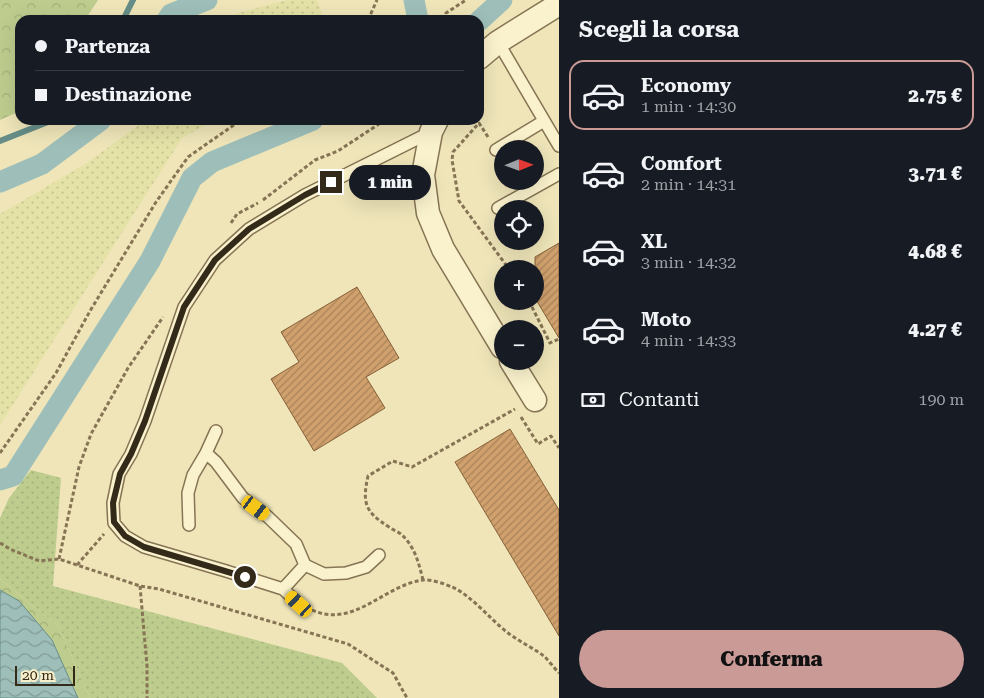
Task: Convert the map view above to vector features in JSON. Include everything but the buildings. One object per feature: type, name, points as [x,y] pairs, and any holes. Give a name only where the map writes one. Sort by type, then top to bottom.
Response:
[{"type":"street","points":[[484,54],[498,42],[559,4]]},
{"type":"street","points":[[434,126],[423,175],[428,212],[443,249],[494,334]]},
{"type":"street","points":[[517,370],[535,400]]},
{"type":"lane","points":[[498,42],[559,146]]},
{"type":"lane","points":[[513,140],[544,121]]},
{"type":"lane","points":[[299,604],[282,589],[226,570],[144,547],[125,536],[114,522],[113,503],[120,474],[145,421],[184,307],[215,260],[249,229],[305,195],[434,126]]},
{"type":"lane","points":[[512,200],[559,174]]},
{"type":"lane","points":[[189,525],[188,493],[193,475],[216,431]]},
{"type":"lane","points":[[206,453],[216,462],[243,498],[268,517],[296,544],[305,565],[324,574],[346,573],[366,567],[379,555]]},
{"type":"lane","points":[[282,589],[305,565]]},
{"type":"path","points":[[370,15],[377,0]]},
{"type":"path","points":[[445,15],[466,0]]},
{"type":"path","points":[[0,453],[56,373],[90,311],[156,202],[188,157],[234,125]]},
{"type":"path","points":[[477,125],[454,152],[452,160],[459,201],[502,260]]},
{"type":"path","points":[[480,125],[494,147]]},
{"type":"path","points":[[534,310],[550,343],[559,339]]},
{"type":"path","points":[[423,580],[417,557],[403,535],[375,517],[366,506],[365,490],[368,476],[393,461],[412,467],[516,408],[538,444],[551,436],[559,448]]},
{"type":"path","points":[[77,565],[114,522]]},
{"type":"path","points":[[0,542],[10,549],[39,561],[59,559],[140,586],[348,644],[393,673],[407,698]]},
{"type":"path","points":[[299,604],[320,613],[342,615],[365,607],[399,587],[429,580],[453,588],[508,633],[544,657],[559,673]]},
{"type":"path","points":[[140,586],[147,666],[147,698]]},
{"type":"shaded area","points":[[287,0],[317,0],[322,15],[234,15]]},
{"type":"shaded area","points":[[138,125],[206,125],[182,138],[0,425],[0,214],[87,163]]},
{"type":"green space","points":[[0,0],[98,0],[88,15],[15,15],[15,113],[0,120]]},
{"type":"green space","points":[[31,470],[61,478],[53,586],[342,663],[377,698],[90,698],[59,627],[0,579],[0,518],[9,498]]},
{"type":"green space","points":[[0,579],[59,627],[90,698],[78,698],[70,679],[19,601],[0,590]]},
{"type":"water","points":[[0,590],[19,601],[52,640],[78,698],[0,698]]},
{"type":"waterway","points":[[126,15],[133,0]]},
{"type":"waterway","points":[[170,15],[207,0]]},
{"type":"waterway","points":[[414,0],[417,15]]},
{"type":"waterway","points":[[484,16],[502,0]]},
{"type":"waterway","points":[[0,141],[40,125]]},
{"type":"waterway","points":[[0,182],[42,164],[94,125]]},
{"type":"waterway","points":[[0,480],[13,476],[150,261],[192,178],[212,162],[301,125]]},
{"type":"route","points":[[245,577],[144,547],[125,536],[114,522],[113,503],[120,474],[145,421],[184,307],[215,260],[249,229],[305,195],[331,182]]}]
